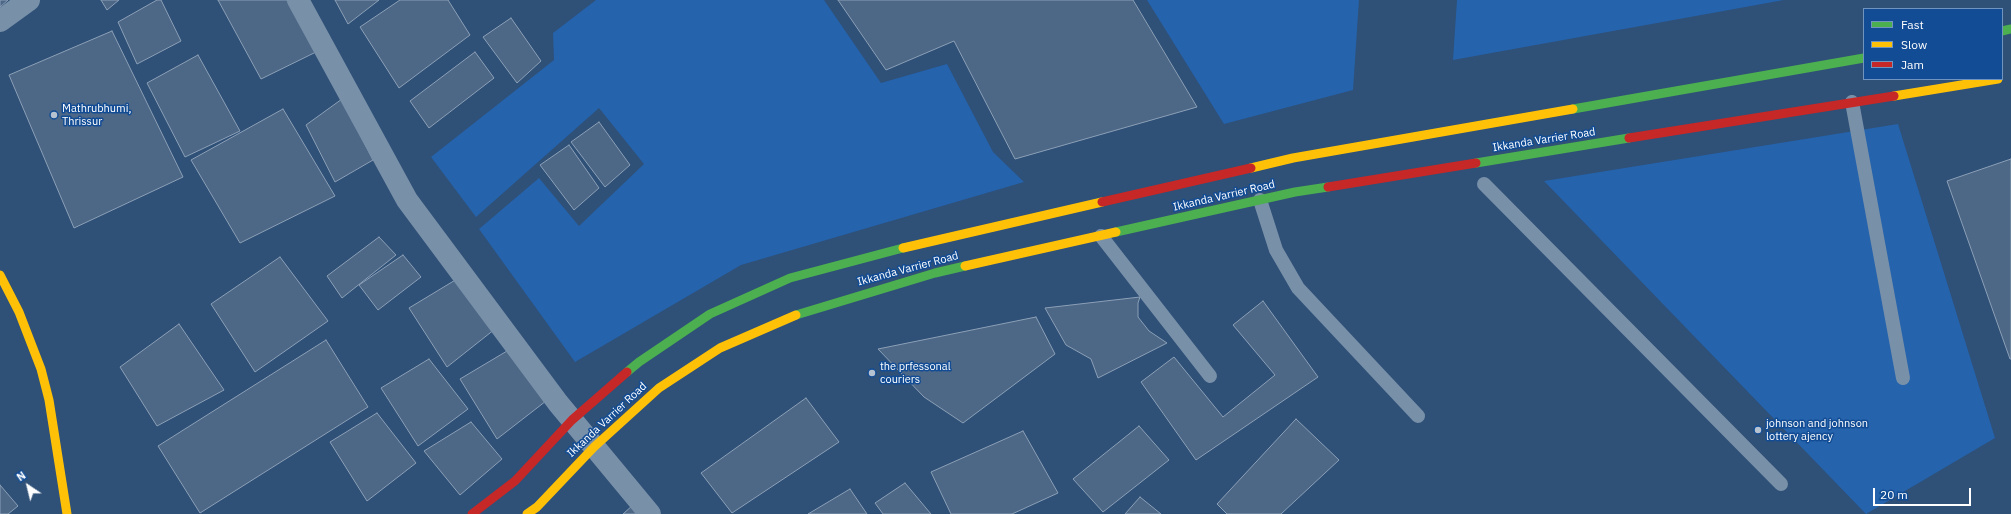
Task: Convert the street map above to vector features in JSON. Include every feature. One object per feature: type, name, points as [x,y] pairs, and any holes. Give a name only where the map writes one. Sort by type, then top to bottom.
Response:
[{"type":"main road","name":"Ikkanda Varrier Road","points":[[472,514],[515,481],[572,420],[639,362],[710,314],[790,278],[925,242],[1293,158],[1863,58]]},
{"type":"main road","name":"Ikkanda Varrier Road","points":[[527,514],[537,506],[594,447],[659,388],[720,348],[800,313],[935,273],[1310,190],[1990,80]]},
{"type":"main road","points":[[0,275],[18,312],[41,369],[49,400],[67,514]]},
{"type":"street","points":[[0,21],[29,0]]},
{"type":"street","points":[[298,0],[407,200],[558,403],[650,514]]},
{"type":"lane","points":[[1852,102],[1903,378]]},
{"type":"lane","points":[[1484,184],[1781,484]]},
{"type":"lane","points":[[1260,200],[1276,250],[1298,288],[1418,416]]},
{"type":"lane","points":[[1101,236],[1210,376]]},
{"type":"shaded area","points":[[596,0],[824,0],[881,83],[947,64],[993,152],[1024,182],[741,265],[575,362],[479,229],[539,178],[579,226],[644,164],[599,108],[476,217],[431,157],[554,60],[553,33]]},
{"type":"shaded area","points":[[1147,0],[1359,0],[1353,90],[1224,124]]},
{"type":"shaded area","points":[[1457,0],[1784,0],[1453,60]]},
{"type":"shaded area","points":[[1898,124],[1995,438],[1866,514],[1544,181]]},
{"type":"building","points":[[0,0],[8,0],[0,7]]},
{"type":"building","points":[[101,0],[119,0],[107,10]]},
{"type":"building","points":[[157,0],[161,0],[181,41],[137,64],[118,22]]},
{"type":"building","points":[[218,0],[287,0],[316,52],[261,79]]},
{"type":"building","points":[[335,0],[379,0],[348,24]]},
{"type":"building","points":[[400,0],[448,0],[470,35],[399,88],[360,27]]},
{"type":"building","points":[[838,0],[1133,0],[1197,107],[1015,159],[954,41],[886,70]]},
{"type":"building","points":[[511,18],[541,61],[517,83],[483,37]]},
{"type":"building","points":[[112,31],[183,177],[74,228],[9,75]]},
{"type":"building","points":[[475,52],[494,78],[429,128],[410,101]]},
{"type":"building","points":[[198,55],[240,131],[185,157],[147,83]]},
{"type":"building","points":[[342,99],[373,160],[335,182],[306,125]]},
{"type":"building","points":[[283,109],[335,196],[240,243],[191,160]]},
{"type":"building","points":[[599,122],[630,165],[605,187],[571,142]]},
{"type":"building","points":[[569,145],[599,188],[574,210],[540,165]]},
{"type":"building","points":[[2011,159],[2011,359],[2010,359],[1947,181]]},
{"type":"building","points":[[379,237],[396,255],[342,298],[327,276]]},
{"type":"building","points":[[403,255],[421,277],[378,310],[359,285]]},
{"type":"building","points":[[280,257],[328,321],[255,372],[211,304]]},
{"type":"building","points":[[457,279],[495,329],[447,367],[409,308]]},
{"type":"building","points":[[1140,297],[1138,303],[1138,317],[1149,331],[1167,343],[1098,378],[1091,359],[1066,345],[1045,308]]},
{"type":"building","points":[[1263,301],[1318,377],[1196,460],[1141,382],[1174,357],[1223,417],[1275,375],[1233,325]]},
{"type":"building","points":[[1036,317],[1055,354],[963,423],[924,397],[878,349]]},
{"type":"building","points":[[179,324],[224,390],[157,426],[120,367]]},
{"type":"building","points":[[326,340],[368,407],[200,513],[158,446]]},
{"type":"building","points":[[507,351],[546,401],[497,439],[460,379]]},
{"type":"building","points":[[429,359],[468,409],[418,446],[381,388]]},
{"type":"building","points":[[806,398],[839,442],[732,513],[701,473]]},
{"type":"building","points":[[377,413],[416,463],[367,501],[330,442]]},
{"type":"building","points":[[1296,419],[1339,460],[1281,514],[1227,514],[1217,504]]},
{"type":"building","points":[[471,422],[502,459],[460,495],[424,451]]},
{"type":"building","points":[[1139,426],[1169,460],[1103,512],[1073,479]]},
{"type":"building","points":[[1023,431],[1058,493],[1012,514],[951,514],[931,472]]},
{"type":"building","points":[[905,483],[931,514],[883,514],[875,503]]},
{"type":"building","points":[[0,485],[18,506],[8,514],[0,514]]},
{"type":"building","points":[[850,489],[867,514],[808,514]]},
{"type":"building","points":[[1140,497],[1161,514],[1125,514]]},
{"type":"building","points":[[633,505],[640,514],[623,514]]},
{"type":"traffic: fast","points":[[2003,31],[2011,29]]},
{"type":"traffic: fast","points":[[1573,109],[1863,58]]},
{"type":"traffic: fast","points":[[1476,163],[1629,138]]},
{"type":"traffic: fast","points":[[1116,232],[1295,192],[1328,187]]},
{"type":"traffic: fast","points":[[627,372],[639,362],[710,314],[790,278],[903,248]]},
{"type":"traffic: fast","points":[[796,315],[935,273],[965,266]]},
{"type":"traffic: slow","points":[[1894,96],[1992,80]]},
{"type":"traffic: slow","points":[[1251,168],[1293,158],[1573,109]]},
{"type":"traffic: slow","points":[[903,248],[1102,202]]},
{"type":"traffic: slow","points":[[965,266],[1116,232]]},
{"type":"traffic: slow","points":[[0,275],[19,312],[41,369],[49,400],[67,514]]},
{"type":"traffic: slow","points":[[527,514],[537,507],[594,447],[659,388],[720,348],[796,315]]},
{"type":"traffic: jam","points":[[1629,138],[1894,96]]},
{"type":"traffic: jam","points":[[1328,187],[1476,163]]},
{"type":"traffic: jam","points":[[1102,202],[1251,168]]},
{"type":"traffic: jam","points":[[472,514],[515,481],[572,420],[627,372]]},
{"type":"place","name":"Mathrubhumi, Thrissur","points":[[54,115]]},
{"type":"place","name":"the prfessonal couriers","points":[[872,373]]},
{"type":"place","name":"johnson and johnson lottery ajency","points":[[1758,430]]}]
